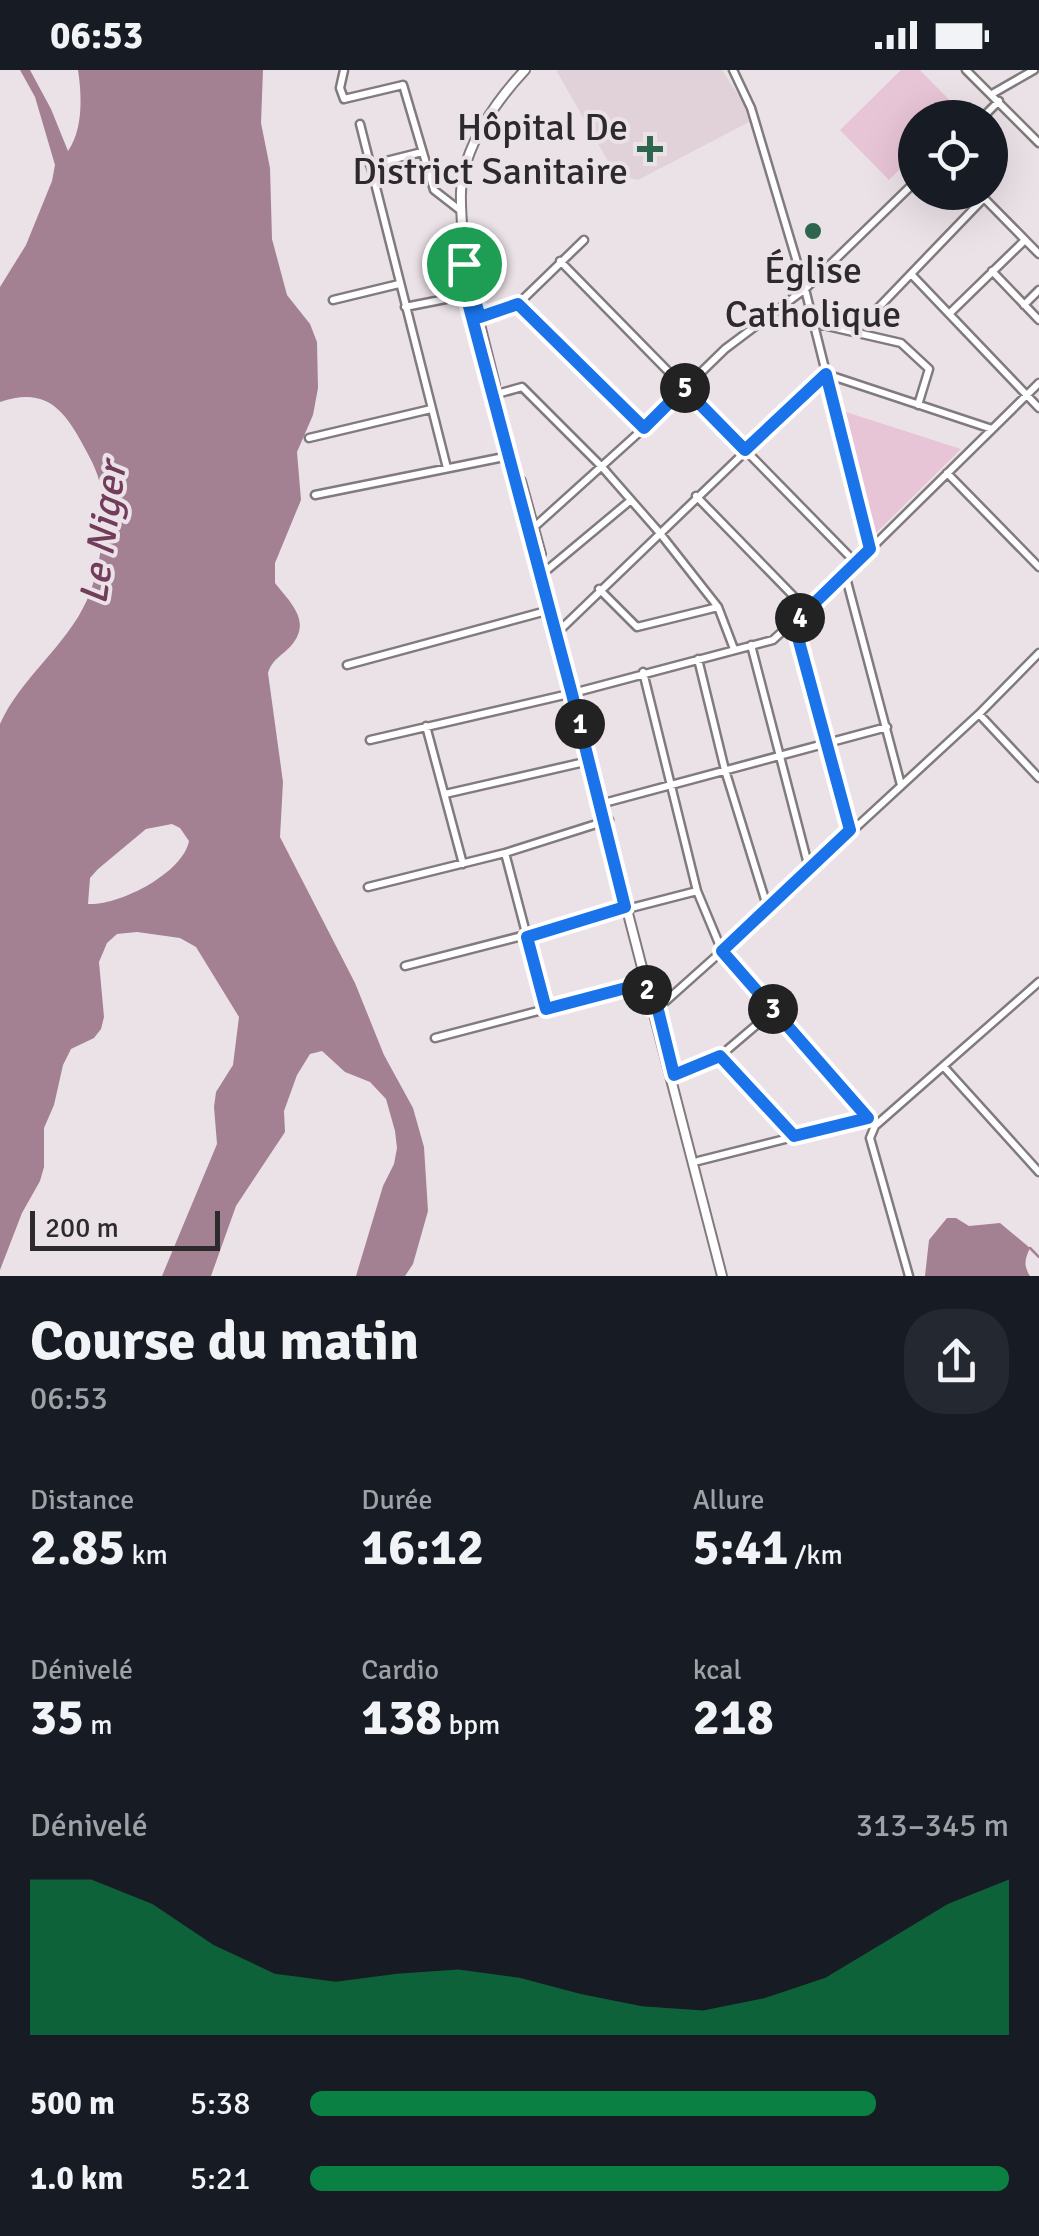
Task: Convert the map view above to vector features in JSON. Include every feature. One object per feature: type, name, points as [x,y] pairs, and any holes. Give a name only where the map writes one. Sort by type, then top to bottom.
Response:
[{"type":"main road","points":[[526,70],[516,74],[483,127],[461,186],[461,211],[466,295],[532,529]]},
{"type":"main road","points":[[464,264],[645,983],[655,1007],[725,1276]]},
{"type":"main road","points":[[543,574],[607,821]]},
{"type":"main road","points":[[627,906],[698,1161],[725,1276]]},
{"type":"street","points":[[344,70],[340,88],[344,99],[404,85],[434,190],[461,211]]},
{"type":"street","points":[[734,70],[750,108],[805,289],[870,549]]},
{"type":"street","points":[[966,70],[997,100]]},
{"type":"street","points":[[992,94],[1034,70]]},
{"type":"street","points":[[1008,111],[1039,143]]},
{"type":"street","points":[[360,124],[447,468]]},
{"type":"street","points":[[369,165],[422,152]]},
{"type":"street","points":[[532,529],[725,349],[805,289],[898,199]]},
{"type":"street","points":[[856,330],[968,210]]},
{"type":"street","points":[[995,210],[1039,254]]},
{"type":"street","points":[[480,317],[518,304],[584,240]]},
{"type":"street","points":[[949,314],[1025,240]]},
{"type":"street","points":[[560,261],[856,563]]},
{"type":"street","points":[[992,272],[1039,320]]},
{"type":"street","points":[[910,274],[1039,408]]},
{"type":"street","points":[[332,300],[399,284]]},
{"type":"street","points":[[1024,304],[1039,290]]},
{"type":"street","points":[[405,307],[466,295]]},
{"type":"street","points":[[518,304],[644,428]]},
{"type":"street","points":[[814,323],[901,343],[929,369],[918,404]]},
{"type":"street","points":[[826,374],[992,429]]},
{"type":"street","points":[[560,630],[826,374]]},
{"type":"street","points":[[370,740],[575,693],[772,640],[846,574],[1039,383]]},
{"type":"street","points":[[497,394],[522,386],[602,466],[718,606],[734,650]]},
{"type":"street","points":[[309,438],[432,409]]},
{"type":"street","points":[[315,495],[509,456]]},
{"type":"street","points":[[947,473],[1039,568]]},
{"type":"street","points":[[696,496],[808,610]]},
{"type":"street","points":[[543,574],[631,500]]},
{"type":"street","points":[[846,574],[901,785]]},
{"type":"street","points":[[599,589],[637,626],[718,606]]},
{"type":"street","points":[[346,665],[550,610]]},
{"type":"street","points":[[794,623],[850,830]]},
{"type":"street","points":[[751,645],[809,869]]},
{"type":"street","points":[[655,1007],[768,909],[1039,654]]},
{"type":"street","points":[[698,658],[725,770],[768,909]]},
{"type":"street","points":[[643,672],[697,891],[722,951],[875,1126]]},
{"type":"street","points":[[979,714],[1039,778]]},
{"type":"street","points":[[426,726],[463,864]]},
{"type":"street","points":[[604,803],[887,728]]},
{"type":"street","points":[[445,794],[589,761]]},
{"type":"street","points":[[368,887],[505,853],[607,821]]},
{"type":"street","points":[[505,853],[546,1009]]},
{"type":"street","points":[[405,966],[697,891]]},
{"type":"street","points":[[910,1276],[870,1138],[875,1126],[1039,982]]},
{"type":"street","points":[[435,1038],[645,983]]},
{"type":"street","points":[[674,1075],[720,1056],[774,1010]]},
{"type":"street","points":[[720,1056],[794,1136]]},
{"type":"street","points":[[944,1067],[1039,1172]]},
{"type":"street","points":[[698,1161],[868,1118]]},
{"type":"shaded area","points":[[20,70],[30,70],[68,151],[80,112],[78,70],[263,70],[261,123],[270,168],[272,239],[287,295],[310,324],[317,342],[318,388],[313,415],[297,452],[301,500],[275,563],[275,583],[295,610],[300,625],[294,642],[268,673],[283,782],[280,837],[355,983],[384,1055],[413,1108],[424,1147],[428,1211],[413,1264],[405,1276],[356,1276],[383,1186],[394,1164],[395,1131],[386,1099],[370,1082],[345,1072],[322,1051],[310,1054],[297,1075],[284,1111],[285,1132],[236,1206],[211,1276],[162,1276],[217,1144],[216,1092],[233,1065],[239,1017],[196,947],[180,938],[137,932],[117,934],[107,943],[99,962],[104,1017],[101,1029],[94,1038],[71,1049],[63,1065],[44,1128],[40,1181],[22,1213],[0,1270],[0,724],[20,691],[68,633],[87,600],[99,562],[103,521],[97,475],[60,411],[41,399],[29,397],[0,402],[0,287],[26,245],[55,165],[35,97]],"holes":[[[172,824],[189,841],[184,853],[163,876],[116,900],[88,904],[90,878],[146,829]]]},
{"type":"shaded area","name":"Hôpital De District Sanitaire","points":[[556,70],[722,70],[744,104],[749,122],[638,180],[616,175]]},
{"type":"shaded area","points":[[901,70],[920,70],[949,100],[898,100],[898,171],[889,180],[840,130]]},
{"type":"shaded area","points":[[846,412],[961,449],[875,534]]},
{"type":"shaded area","points":[[947,1218],[956,1218],[969,1226],[1000,1223],[1030,1248],[1026,1269],[1030,1276],[925,1276],[929,1240]]},
{"type":"waterway","points":[[1030,1248],[1039,1257]]},
{"type":"place","name":"Hôpital De District Sanitaire","points":[[650,149]]},
{"type":"place","name":"Église Catholique","points":[[813,231]]},
{"type":"route","points":[[464,264],[480,317],[518,304],[644,428],[684,388],[745,450],[826,374],[870,549],[794,623],[850,830],[722,951],[868,1118],[794,1136],[720,1056],[674,1075],[657,1006],[652,1008],[645,983],[546,1009],[527,937],[625,907],[466,295],[464,264]]},
{"type":"water label","name":"Le Niger","points":[[102,533]]}]
